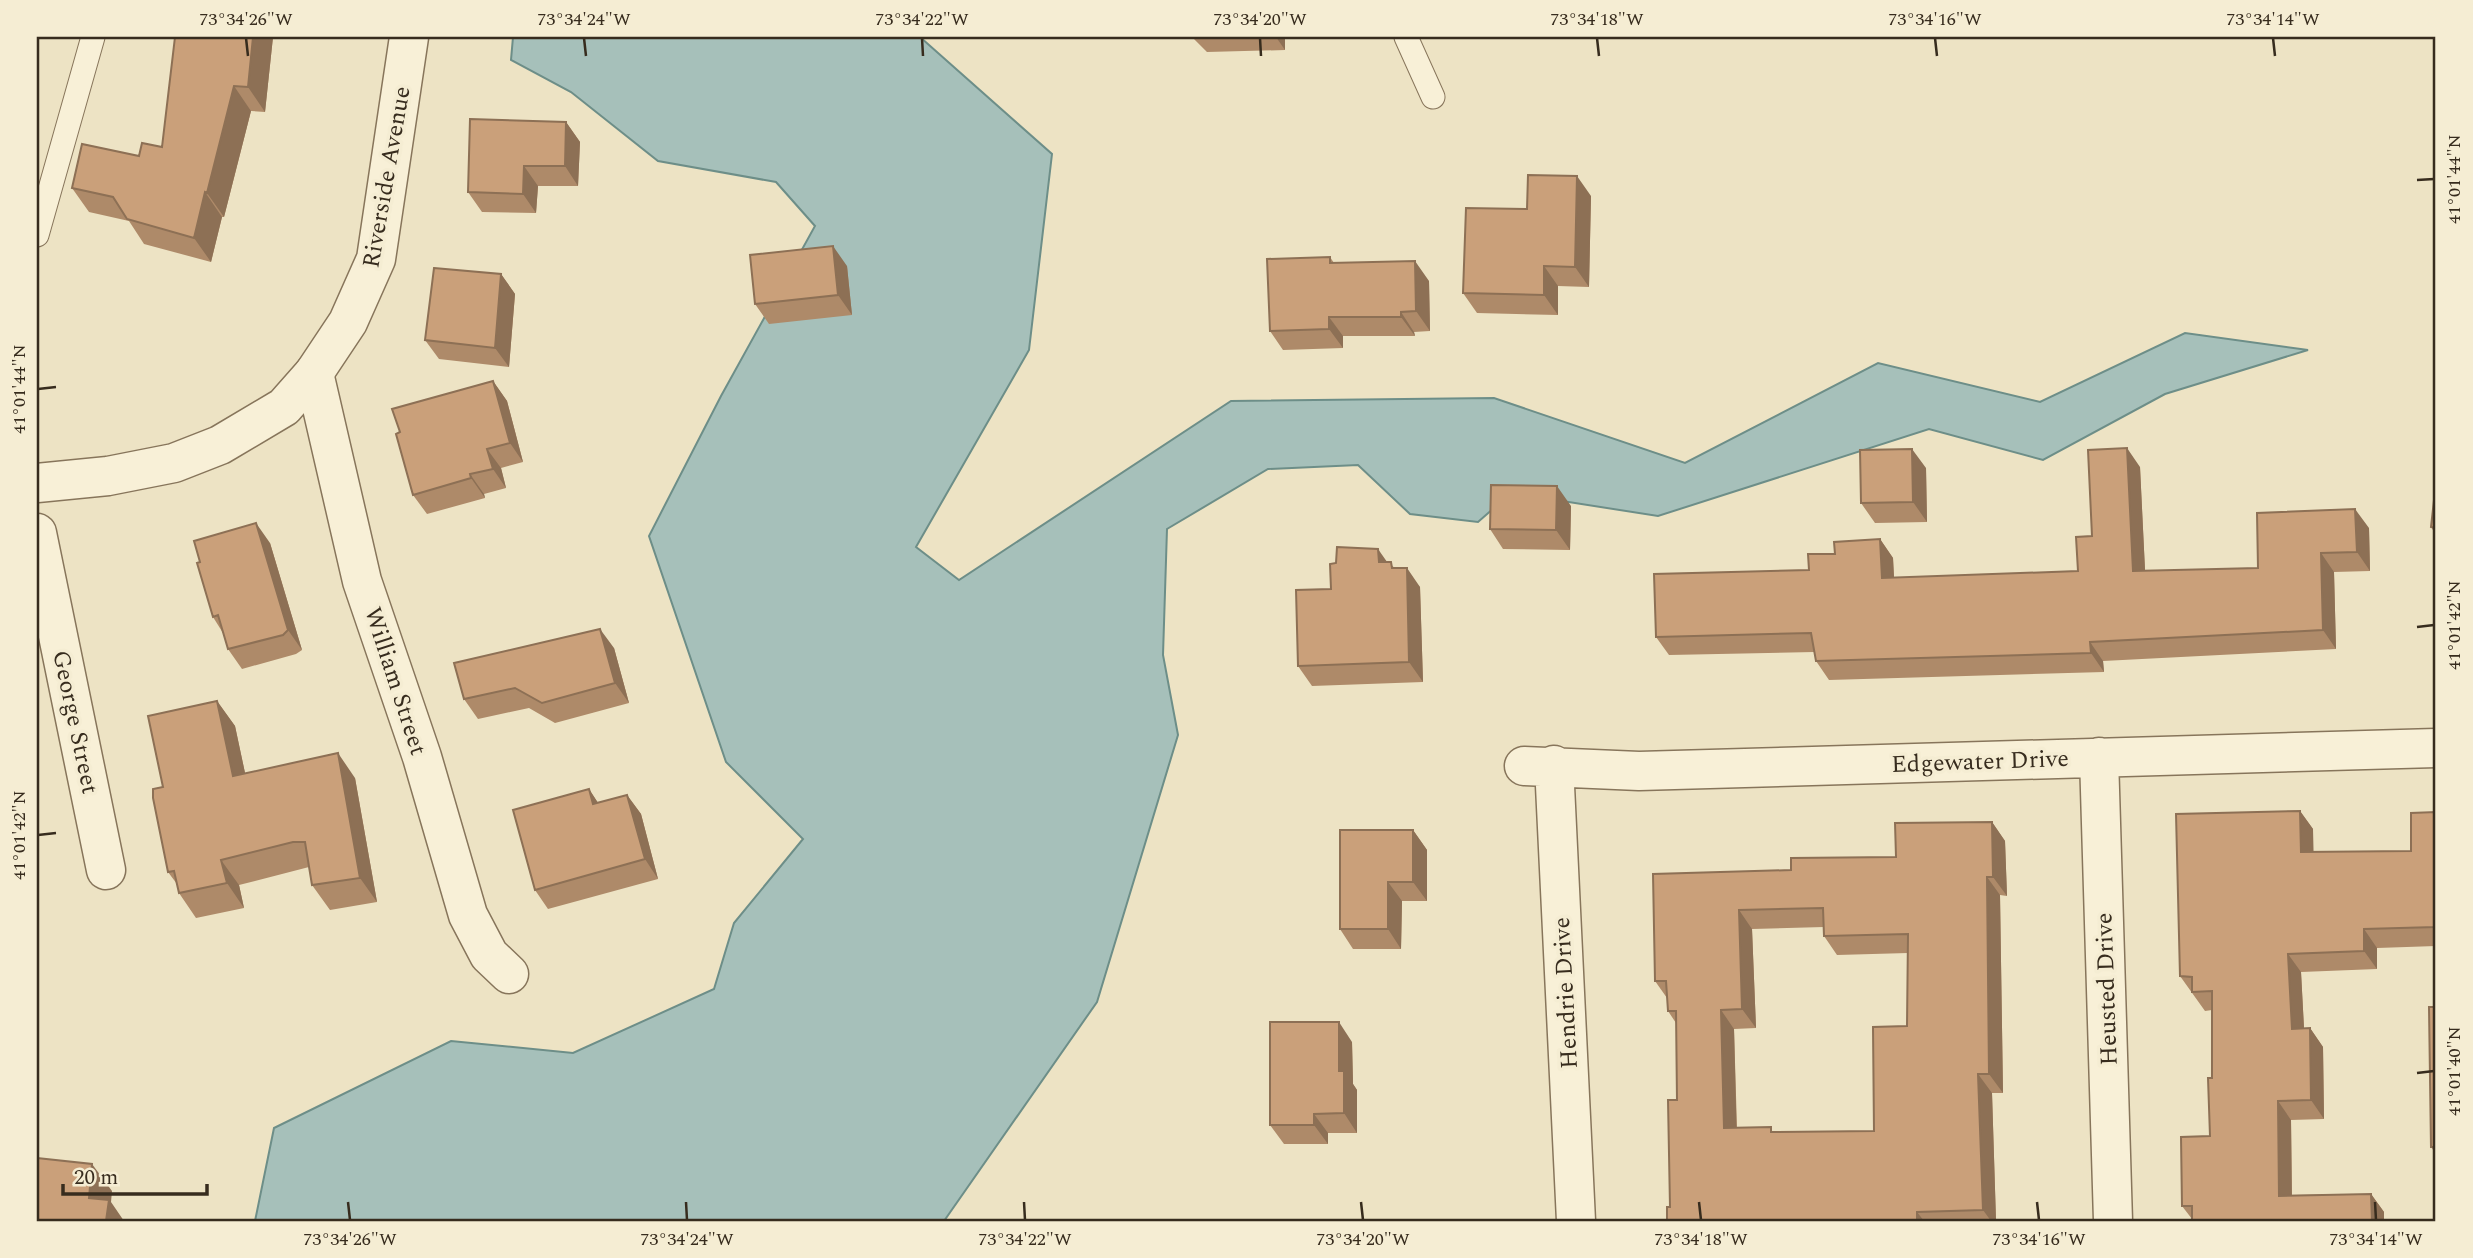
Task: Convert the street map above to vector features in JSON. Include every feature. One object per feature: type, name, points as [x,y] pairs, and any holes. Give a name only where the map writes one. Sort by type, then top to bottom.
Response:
[{"type":"street","name":"Riverside Avenue","points":[[37,483],[108,476],[174,463],[220,445],[284,407],[314,373],[348,322],[376,259],[409,37]]},
{"type":"street","name":"William Street","points":[[314,373],[362,581],[422,757],[468,915],[489,955],[509,974]]},
{"type":"street","name":"George Street","points":[[37,533],[106,870]]},
{"type":"street","name":"Edgewater Drive","points":[[1539,765],[1639,771],[2436,748]]},
{"type":"street","name":"Heusted Drive","points":[[2099,757],[2113,1221]]},
{"type":"street","name":"Hendrie Drive","points":[[1539,765],[1576,1221]]},
{"type":"lane","points":[[37,235],[93,37]]},
{"type":"lane","points":[[1406,37],[1433,97]]},
{"type":"water","points":[[513,37],[920,37],[1052,154],[1029,350],[916,547],[959,580],[1231,401],[1494,398],[1685,463],[1878,363],[2040,402],[2185,333],[2308,350],[2165,394],[2043,460],[1929,429],[1658,516],[1511,493],[1478,522],[1410,514],[1358,465],[1268,469],[1167,529],[1163,655],[1178,735],[1097,1002],[944,1221],[255,1221],[274,1128],[451,1041],[573,1053],[714,989],[734,923],[803,839],[726,762],[649,536],[721,396],[815,226],[776,182],[658,161],[571,92],[511,60]]},
{"type":"building","points":[[175,37],[253,37],[248,87],[234,86],[194,238],[127,219],[113,197],[72,188],[82,144],[139,156],[142,143],[162,147]]},
{"type":"building","points":[[470,119],[566,122],[565,166],[524,166],[523,194],[468,192]]},
{"type":"building","points":[[1528,175],[1577,176],[1575,267],[1544,266],[1544,295],[1463,293],[1466,208],[1527,209]]},
{"type":"building","points":[[833,246],[838,295],[755,304],[750,255]]},
{"type":"building","points":[[1330,257],[1330,263],[1415,261],[1416,311],[1401,312],[1401,317],[1329,317],[1329,329],[1270,331],[1267,259]]},
{"type":"building","points":[[434,268],[501,274],[495,348],[425,340]]},
{"type":"building","points":[[493,381],[510,443],[487,449],[493,469],[470,474],[471,478],[413,495],[396,434],[400,432],[392,409]]},
{"type":"building","points":[[2127,448],[2133,571],[2258,568],[2257,513],[2355,509],[2357,552],[2321,553],[2323,630],[2090,642],[2091,653],[1816,661],[1811,633],[1656,637],[1654,574],[1809,570],[1808,554],[1835,554],[1834,542],[1880,539],[1882,578],[2078,571],[2076,537],[2092,536],[2088,450]]},
{"type":"building","points":[[1912,449],[1913,502],[1861,503],[1860,450]]},
{"type":"building","points":[[2436,482],[2436,528],[2431,527]]},
{"type":"building","points":[[1491,485],[1557,486],[1556,530],[1490,529]]},
{"type":"building","points":[[256,523],[288,630],[283,635],[228,649],[218,615],[213,617],[197,563],[200,562],[194,541]]},
{"type":"building","points":[[1337,547],[1378,549],[1379,562],[1391,562],[1392,568],[1407,568],[1409,662],[1298,666],[1296,590],[1331,589],[1330,564],[1336,563]]},
{"type":"building","points":[[600,629],[615,683],[542,703],[515,688],[464,699],[454,663]]},
{"type":"building","points":[[217,701],[233,776],[338,753],[360,878],[312,885],[305,842],[293,842],[221,860],[227,883],[179,893],[174,871],[168,872],[153,798],[153,789],[163,787],[148,716]]},
{"type":"building","points":[[589,789],[593,804],[627,795],[645,859],[535,890],[513,810]]},
{"type":"building","points":[[2300,811],[2301,852],[2411,851],[2411,813],[2436,812],[2436,927],[2364,929],[2364,951],[2288,954],[2292,1029],[2310,1028],[2311,1100],[2278,1101],[2279,1196],[2371,1194],[2372,1221],[2192,1221],[2192,1206],[2182,1206],[2181,1137],[2210,1136],[2208,1078],[2212,1078],[2212,991],[2192,992],[2192,977],[2180,976],[2176,814]]},
{"type":"building","points":[[1992,822],[1993,877],[1987,877],[1989,1074],[1978,1074],[1983,1210],[1917,1212],[1917,1221],[1667,1221],[1667,1207],[1670,1207],[1668,1100],[1677,1100],[1676,1011],[1668,1011],[1666,981],[1655,981],[1653,874],[1791,870],[1791,858],[1896,857],[1895,823]],"holes":[[[1823,908],[1824,936],[1908,934],[1907,1026],[1873,1027],[1874,1131],[1771,1132],[1771,1127],[1724,1128],[1721,1010],[1742,1009],[1739,910]]]},
{"type":"building","points":[[1340,830],[1413,830],[1413,882],[1388,882],[1388,929],[1340,929]]},
{"type":"building","points":[[2429,1007],[2436,1007],[2436,1147],[2431,1147]]},
{"type":"building","points":[[1270,1022],[1339,1022],[1339,1071],[1344,1071],[1344,1113],[1314,1114],[1314,1125],[1270,1125]]},
{"type":"building","points":[[37,1158],[92,1164],[89,1198],[109,1200],[106,1221],[37,1221]]}]
